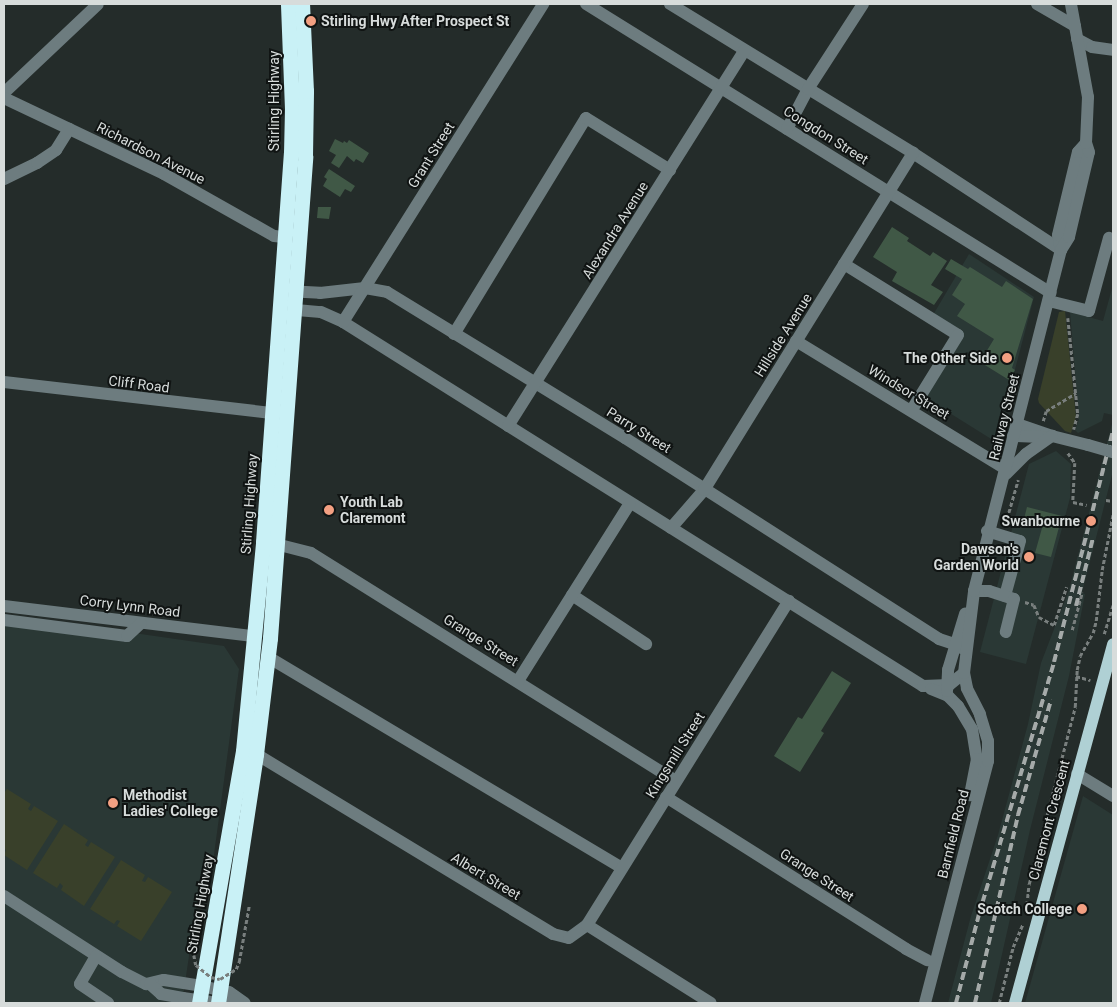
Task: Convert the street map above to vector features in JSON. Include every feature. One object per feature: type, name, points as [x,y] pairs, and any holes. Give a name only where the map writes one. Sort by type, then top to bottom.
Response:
[{"type":"highway","name":"Stirling Highway","points":[[288,4],[292,132],[284,237],[288,291]]},
{"type":"highway","name":"Stirling Highway","points":[[218,999],[250,752],[254,636],[269,542],[288,291],[306,122],[302,4]]},
{"type":"highway","name":"Stirling Highway","points":[[200,996],[268,657],[271,414],[287,309]]},
{"type":"main road","name":"Claremont Crescent","points":[[1015,1003],[1113,644]]},
{"type":"street","points":[[4,92],[98,4]]},
{"type":"street","name":"Grant Street","points":[[343,322],[354,300],[365,288],[543,4]]},
{"type":"street","name":"Congdon Street","points":[[586,4],[888,192],[1054,300],[1089,311],[1109,238]]},
{"type":"street","points":[[673,4],[913,153],[1061,250]]},
{"type":"street","points":[[787,129],[808,89],[863,4]]},
{"type":"street","points":[[1038,4],[1092,47],[1113,50]]},
{"type":"street","name":"Railway Street","points":[[947,690],[960,647],[987,531],[1054,300],[1061,250],[1058,235],[1078,152],[1086,143],[1088,97],[1071,4]]},
{"type":"street","name":"Alexandra Avenue","points":[[508,426],[745,50]]},
{"type":"street","name":"Richardson Avenue","points":[[4,98],[164,174],[274,236],[284,237]]},
{"type":"street","points":[[454,334],[586,118],[670,170]]},
{"type":"street","points":[[4,179],[38,163],[56,150],[69,129]]},
{"type":"street","name":"Hillside Avenue","points":[[671,528],[704,490],[913,153]]},
{"type":"street","points":[[844,264],[958,335],[911,411]]},
{"type":"street","name":"Parry Street","points":[[288,291],[320,293],[365,288],[386,292],[625,438],[939,639],[960,647]]},
{"type":"street","points":[[287,309],[321,312],[343,322],[923,686],[947,690],[949,685],[964,673]]},
{"type":"street","name":"Windsor Street","points":[[796,341],[911,411],[1005,472]]},
{"type":"street","name":"Cliff Road","points":[[4,382],[271,414]]},
{"type":"street","points":[[1015,430],[1046,433],[1113,452]]},
{"type":"street","points":[[1005,472],[1046,433]]},
{"type":"street","points":[[518,681],[630,503]]},
{"type":"street","points":[[987,531],[1020,541],[1009,597],[1006,632]]},
{"type":"street","name":"Grange Street","points":[[269,542],[311,553],[676,781]]},
{"type":"street","points":[[974,591],[1009,597]]},
{"type":"street","points":[[572,595],[646,644]]},
{"type":"street","name":"Kingsmill Street","points":[[587,925],[789,602]]},
{"type":"street","name":"Corry Lynn Road","points":[[4,606],[254,636]]},
{"type":"street","points":[[4,620],[128,636],[141,623]]},
{"type":"street","name":"Railway Street","points":[[960,647],[964,673]]},
{"type":"street","points":[[268,657],[622,868]]},
{"type":"street","name":"Barnfield Road","points":[[925,1003],[988,761],[988,741],[980,714],[967,688],[964,673]]},
{"type":"street","name":"Barnfield Road","points":[[917,1003],[978,759],[972,730],[947,690]]},
{"type":"street","name":"Albert Street","points":[[250,752],[553,934],[569,938],[587,925]]},
{"type":"street","points":[[1077,774],[1113,796]]},
{"type":"street","name":"Grange Street","points":[[666,797],[906,949],[927,960]]},
{"type":"street","points":[[4,896],[132,978],[150,984],[164,980],[200,996],[242,1001]]},
{"type":"street","points":[[587,925],[711,1003]]},
{"type":"street","points":[[96,956],[80,984],[108,1003]]},
{"type":"path","points":[[1054,300],[1067,310],[1078,414],[1069,446],[1064,445],[1075,463],[1072,502],[1087,505]]},
{"type":"path","points":[[1046,433],[1046,411],[1076,393]]},
{"type":"path","points":[[1002,536],[1020,475]]},
{"type":"path","points":[[1106,500],[1113,502]]},
{"type":"path","points":[[1026,915],[1030,884],[1076,707],[1080,656],[1093,633],[1096,621],[1113,514]]},
{"type":"path","points":[[1009,597],[1034,605],[1038,617],[1054,625],[1066,587]]},
{"type":"path","points":[[1072,630],[1082,592]]},
{"type":"path","points":[[207,885],[194,955],[196,965],[211,977],[220,979],[236,969],[239,962],[248,906]]},
{"type":"path","points":[[999,1003],[1013,947],[1024,920]]},
{"type":"shaded area","points":[[969,254],[1034,297],[996,442],[924,397],[963,335],[933,315]]},
{"type":"shaded area","points":[[1113,285],[1113,415],[1104,413],[1102,421],[1078,433],[1075,430],[1079,419],[1070,312],[1103,321]]},
{"type":"shaded area","points":[[1113,420],[1113,471],[1082,593],[1085,594],[1069,676],[1030,830],[991,1003],[948,1003],[971,916],[998,835],[1028,724],[1041,663],[1069,590]]},
{"type":"shaded area","name":"Dawson's Garden World","points":[[1056,451],[1071,464],[1070,498],[1026,664],[980,652],[1029,464]]},
{"type":"shaded area","name":"Methodist Ladies' College","points":[[9,615],[224,646],[239,669],[213,862],[199,889],[182,1003],[4,1003],[4,617]]},
{"type":"shaded area","name":"Scotch College","points":[[1083,796],[1113,815],[1113,1003],[1025,1003]]},
{"type":"green space","points":[[1065,311],[1076,417],[1071,433],[1065,431],[1039,403],[1038,399],[1059,312]]},
{"type":"green space","points":[[7,789],[31,804],[28,809],[31,811],[34,806],[58,821],[27,870],[4,855],[6,850],[4,848],[4,793]]},
{"type":"green space","points":[[64,824],[88,840],[85,845],[88,847],[91,842],[115,857],[84,906],[61,890],[63,886],[60,883],[57,888],[33,873]]},
{"type":"green space","points":[[121,860],[145,875],[142,881],[145,882],[148,877],[172,892],[141,941],[117,926],[120,921],[117,920],[114,924],[90,909]]},
{"type":"building","points":[[335,139],[343,143],[344,141],[347,143],[349,140],[369,153],[363,163],[356,159],[354,162],[347,156],[339,168],[331,163],[336,155],[329,151]]},
{"type":"building","points":[[329,169],[355,186],[351,192],[345,189],[340,197],[323,186],[327,179],[324,177]]},
{"type":"building","points":[[318,207],[331,207],[329,219],[317,218]]},
{"type":"building","points":[[892,227],[909,238],[907,241],[930,256],[933,252],[947,261],[931,285],[943,292],[934,305],[892,281],[897,272],[873,257]]},
{"type":"building","points":[[951,259],[968,269],[970,267],[1002,287],[1006,281],[1033,299],[1012,368],[1015,370],[1009,380],[980,362],[994,339],[957,316],[965,304],[952,295],[962,279],[945,269]]},
{"type":"building","points":[[1027,507],[1062,516],[1051,557],[1035,553],[1042,528],[1023,523]]},
{"type":"building","points":[[832,671],[851,683],[821,731],[824,733],[800,772],[774,756],[798,717],[802,719]]},
{"type":"railway","points":[[956,1003],[979,914],[1054,662],[1113,431]]},
{"type":"railway","points":[[1076,606],[1093,538]]},
{"type":"railway","points":[[975,1003],[1018,815],[1051,700]]},
{"type":"place","name":"Stirling Hwy After Prospect St","points":[[311,21]]},
{"type":"place","name":"The Other Side","points":[[1007,358]]},
{"type":"place","name":"Youth Lab Claremont","points":[[329,510]]},
{"type":"place","name":"Swanbourne","points":[[1091,521]]},
{"type":"place","name":"Dawson's Garden World","points":[[1029,557]]},
{"type":"place","name":"Methodist Ladies' College","points":[[113,803]]},
{"type":"place","name":"Scotch College","points":[[1082,909]]}]
